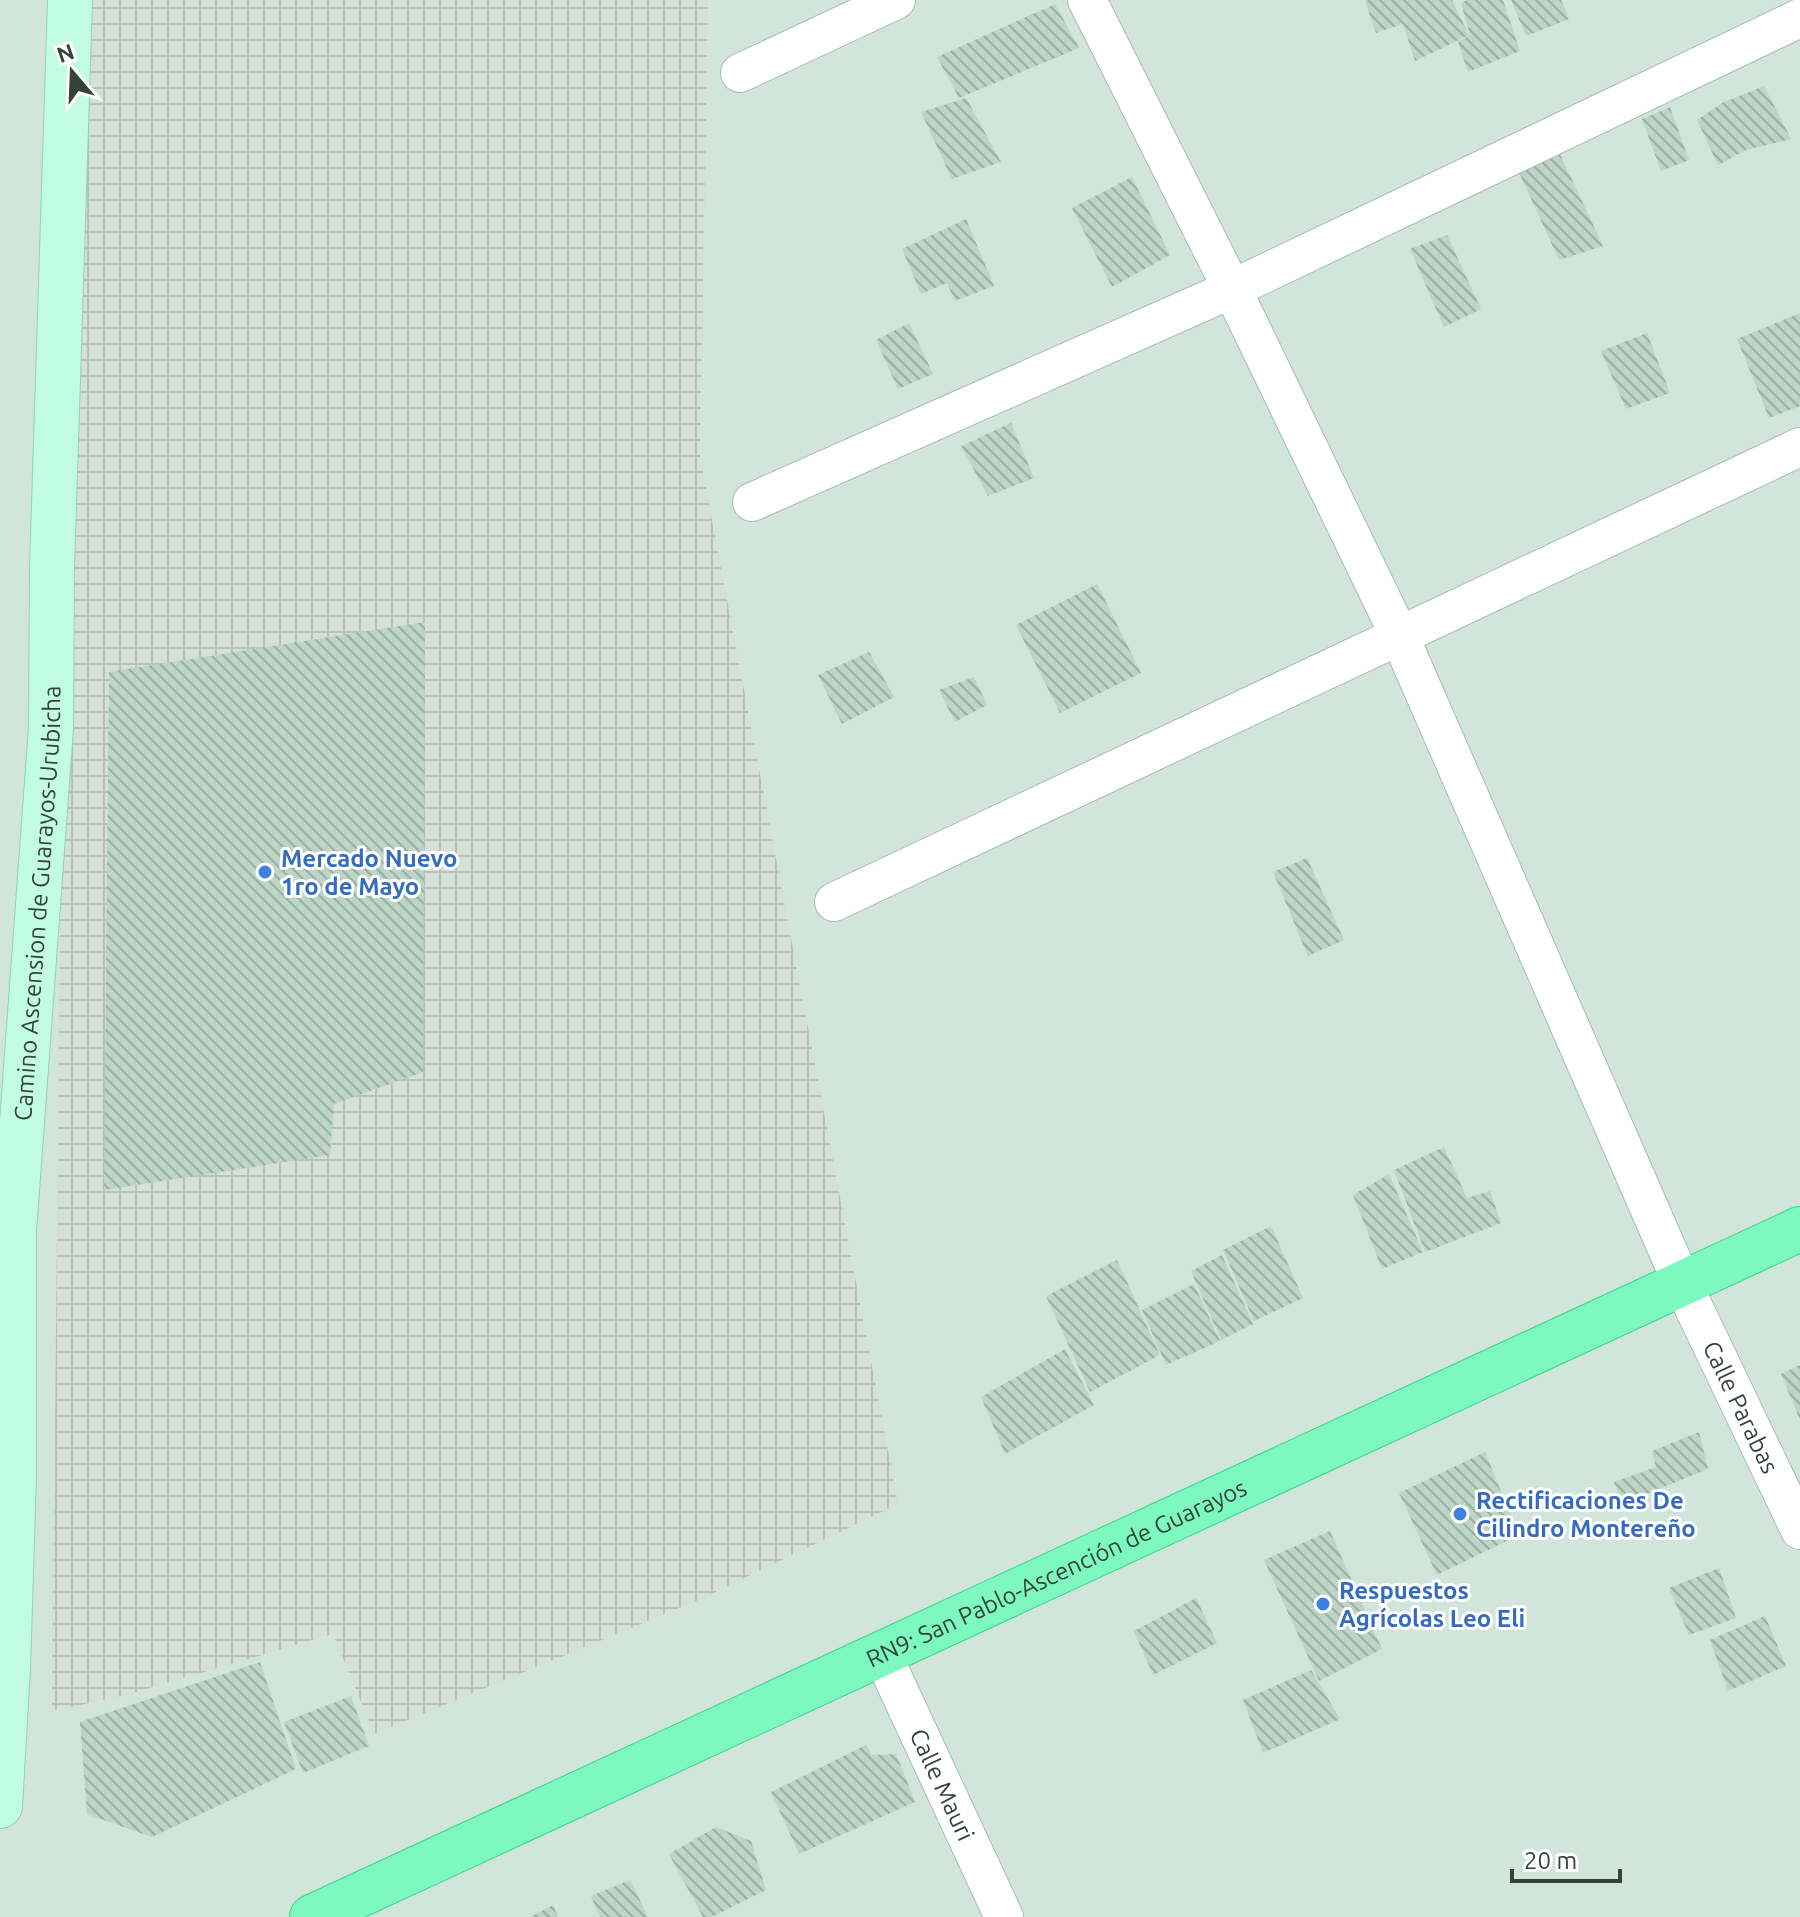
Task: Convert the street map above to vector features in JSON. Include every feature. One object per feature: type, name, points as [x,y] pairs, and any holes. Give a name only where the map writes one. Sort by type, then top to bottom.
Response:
[{"type":"highway","name":"RN9: San Pablo-Ascención de Guarayos","points":[[318,1916],[881,1652],[1800,1229]]},
{"type":"main road","name":"Camino Ascension de Guarayos-Urubicha","points":[[0,1806],[14,1475],[7,1234],[51,728],[52,552],[70,0]]},
{"type":"street","points":[[740,73],[896,0]]},
{"type":"street","name":"Calle Parabas","points":[[1087,0],[1232,289],[1399,635],[1682,1283],[1800,1530]]},
{"type":"street","points":[[752,502],[1232,289],[1797,14]]},
{"type":"street","points":[[834,902],[1800,447]]},
{"type":"street","name":"Calle Mauri","points":[[881,1652],[1004,1917]]},
{"type":"shaded area","points":[[0,0],[1800,0],[1800,1917],[0,1917]]},
{"type":"shaded area","points":[[70,0],[708,0],[700,457],[898,1504],[701,1599],[374,1734],[333,1634],[126,1695],[52,1711]]},
{"type":"building","points":[[1452,0],[1469,35],[1415,61],[1403,24],[1376,33],[1365,1]]},
{"type":"building","points":[[1467,0],[1503,0],[1520,51],[1468,72],[1458,42],[1470,35],[1461,3]]},
{"type":"building","points":[[1511,0],[1561,0],[1569,19],[1526,36]]},
{"type":"building","points":[[1055,4],[1079,48],[959,98],[937,57]]},
{"type":"building","points":[[1764,86],[1791,139],[1746,150],[1718,165],[1697,120],[1722,103]]},
{"type":"building","points":[[966,98],[1001,162],[952,179],[921,112]]},
{"type":"building","points":[[1670,107],[1689,160],[1661,171],[1642,119]]},
{"type":"building","points":[[1557,148],[1603,246],[1559,260],[1517,168]]},
{"type":"building","points":[[1132,177],[1170,255],[1112,287],[1072,208]]},
{"type":"building","points":[[966,219],[994,286],[955,301],[947,283],[921,294],[902,249]]},
{"type":"building","points":[[1447,235],[1481,309],[1444,327],[1410,249]]},
{"type":"building","points":[[1800,313],[1800,406],[1769,418],[1737,339]]},
{"type":"building","points":[[909,323],[933,374],[898,389],[876,340]]},
{"type":"building","points":[[1647,333],[1670,393],[1626,409],[1601,351]]},
{"type":"building","points":[[1011,423],[1034,478],[988,496],[961,446]]},
{"type":"building","points":[[1097,584],[1141,673],[1060,713],[1016,625]]},
{"type":"building","name":"Mercado Nuevo 1ro de Mayo","points":[[425,622],[423,1072],[334,1104],[330,1155],[104,1190],[109,672]]},
{"type":"building","points":[[869,652],[894,697],[842,724],[818,675]]},
{"type":"building","points":[[974,677],[987,705],[955,722],[939,690]]},
{"type":"building","points":[[1307,858],[1344,940],[1308,956],[1273,872]]},
{"type":"building","points":[[1444,1147],[1467,1198],[1490,1191],[1501,1223],[1425,1252],[1394,1170]]},
{"type":"building","points":[[1389,1174],[1423,1252],[1382,1269],[1353,1195]]},
{"type":"building","points":[[1271,1226],[1303,1298],[1254,1321],[1223,1250]]},
{"type":"building","points":[[1222,1255],[1253,1324],[1221,1340],[1191,1271]]},
{"type":"building","points":[[1117,1260],[1160,1355],[1090,1392],[1046,1296]]},
{"type":"building","points":[[1194,1284],[1220,1341],[1166,1365],[1142,1310]]},
{"type":"building","points":[[1065,1349],[1094,1405],[1005,1454],[981,1397]]},
{"type":"building","points":[[1800,1365],[1800,1420],[1781,1374]]},
{"type":"building","points":[[1699,1432],[1708,1469],[1622,1504],[1614,1482],[1656,1467],[1652,1451]]},
{"type":"building","name":"Rectificaciones De Cilindro Montereño","points":[[1485,1452],[1519,1535],[1437,1575],[1399,1493]]},
{"type":"building","name":"Respuestos Agrícolas Leo Eli","points":[[1330,1531],[1382,1649],[1319,1681],[1264,1560]]},
{"type":"building","points":[[1719,1568],[1736,1618],[1689,1635],[1669,1588]]},
{"type":"building","points":[[1196,1598],[1217,1643],[1153,1675],[1134,1631]]},
{"type":"building","points":[[1765,1616],[1786,1666],[1728,1691],[1710,1640]]},
{"type":"building","points":[[260,1662],[296,1769],[152,1837],[87,1814],[80,1722]]},
{"type":"building","points":[[1311,1670],[1340,1719],[1263,1753],[1243,1700]]},
{"type":"building","points":[[351,1696],[369,1746],[303,1773],[284,1722]]},
{"type":"building","points":[[866,1745],[872,1755],[896,1754],[915,1802],[799,1854],[771,1792]]},
{"type":"building","points":[[716,1827],[751,1841],[766,1890],[712,1917],[703,1917],[669,1854]]},
{"type":"building","points":[[630,1880],[648,1917],[600,1917],[591,1896]]},
{"type":"building","points":[[553,1905],[558,1917],[530,1917]]},
{"type":"place","name":"Mercado Nuevo 1ro de Mayo","points":[[265,872]]},
{"type":"place","name":"Rectificaciones De Cilindro Montereño","points":[[1460,1514]]},
{"type":"place","name":"Respuestos Agrícolas Leo Eli","points":[[1323,1604]]}]
